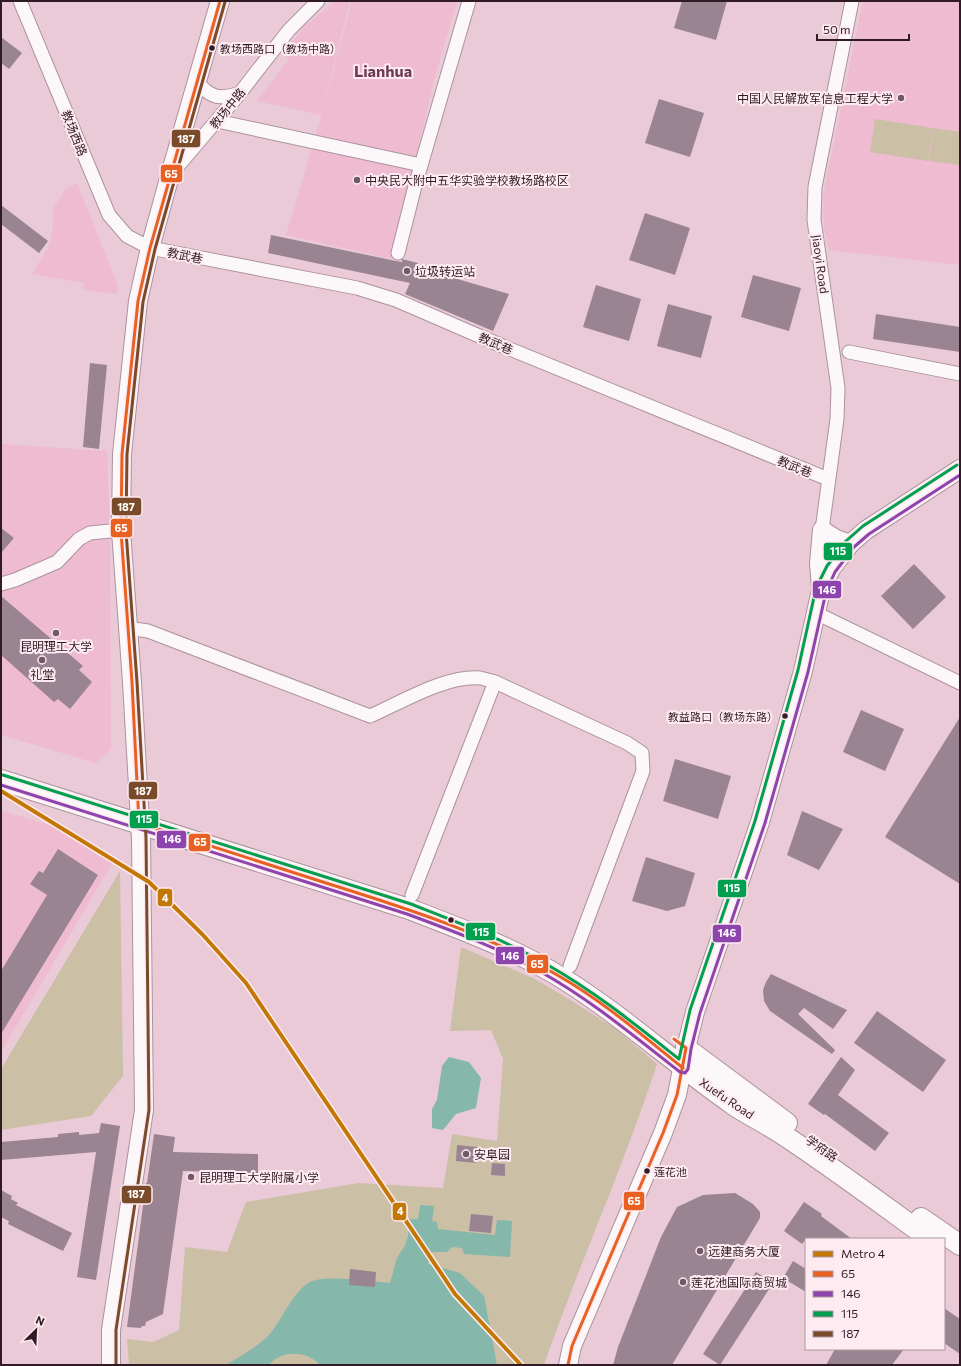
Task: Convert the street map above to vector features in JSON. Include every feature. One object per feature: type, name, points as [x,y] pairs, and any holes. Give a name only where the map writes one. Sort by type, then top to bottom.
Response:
[{"type":"main road","points":[[170,175],[220,1]]},
{"type":"main road","name":"教场中路","points":[[111,1365],[111,1330],[144,1110],[141,838],[121,531],[122,454],[138,301],[150,248],[170,175]]},
{"type":"main road","points":[[568,1365],[575,1339],[663,1133],[677,1095],[695,1012],[760,822],[803,671],[822,590],[831,569],[850,544],[866,530],[960,469]]},
{"type":"main road","points":[[822,590],[819,563],[822,530],[836,539],[850,544]]},
{"type":"main road","name":"Xuefu Road","points":[[1,780],[409,909],[469,932],[542,966],[685,1058],[736,1106],[787,1137],[929,1238]]},
{"type":"main road","name":"学府路","points":[[685,1058],[763,1106],[942,1238]]},
{"type":"main road","name":"学府路","points":[[945,1240],[957,1249]]},
{"type":"street","name":"教场西路","points":[[20,1],[109,215],[127,236],[150,248]]},
{"type":"street","name":"教场中路","points":[[170,175],[240,93],[289,30],[318,1]]},
{"type":"street","points":[[398,253],[421,165],[469,1]]},
{"type":"street","name":"Jiaoyi Road","points":[[822,530],[837,419],[838,388],[814,220],[815,187],[852,1]]},
{"type":"street","points":[[197,82],[205,91],[215,97],[228,97],[240,93]]},
{"type":"street","points":[[217,120],[421,165]]},
{"type":"street","name":"教武巷","points":[[150,248],[357,288],[396,300],[500,345],[828,479]]},
{"type":"street","points":[[849,352],[960,374]]},
{"type":"street","points":[[1,584],[57,562],[79,539],[90,533],[110,530]]},
{"type":"street","points":[[816,613],[960,683]]},
{"type":"street","points":[[127,628],[148,631],[370,716],[445,682],[481,678],[495,682],[627,743],[642,753],[643,771],[570,966]]},
{"type":"street","points":[[412,895],[495,682]]},
{"type":"shaded area","points":[[335,1],[350,1],[321,115],[257,101],[289,59],[283,53],[304,27]]},
{"type":"shaded area","name":"中央民大附中五华实验学校教场路校区","points":[[352,1],[457,1],[436,73],[392,259],[286,235],[319,124]]},
{"type":"shaded area","name":"中国人民解放军信息工程大学","points":[[863,1],[960,1],[960,265],[829,250],[824,228],[823,195]]},
{"type":"shaded area","points":[[875,119],[933,128],[928,161],[870,152]]},
{"type":"shaded area","points":[[933,128],[960,132],[960,165],[929,161]]},
{"type":"shaded area","points":[[77,183],[118,286],[117,294],[83,290],[84,283],[32,274],[48,248],[52,235],[54,207],[66,189]]},
{"type":"shaded area","name":"昆明理工大学","points":[[1,444],[107,451],[110,531],[111,749],[96,763],[1,735]]},
{"type":"shaded area","points":[[1,811],[72,831],[114,860],[1,1052]]},
{"type":"shaded area","points":[[120,871],[123,1076],[91,1116],[1,1130],[1,1069]]},
{"type":"shaded area","points":[[461,947],[535,979],[572,1001],[616,1029],[657,1064],[630,1140],[544,1365],[129,1365],[127,1339],[153,1342],[179,1330],[185,1247],[227,1252],[246,1202],[358,1183],[443,1188],[452,1134],[497,1141],[503,1059],[491,1030],[450,1031]]},
{"type":"shaded area","points":[[449,1057],[469,1062],[481,1078],[476,1108],[456,1114],[443,1130],[432,1128],[432,1109],[437,1100],[442,1066]]},
{"type":"shaded area","points":[[420,1205],[434,1206],[432,1221],[437,1222],[438,1229],[495,1235],[497,1220],[512,1221],[510,1257],[464,1254],[462,1248],[452,1247],[447,1252],[431,1252],[428,1264],[460,1273],[484,1296],[497,1365],[320,1365],[315,1360],[301,1354],[287,1354],[274,1360],[269,1365],[226,1365],[243,1355],[269,1335],[296,1295],[309,1283],[316,1280],[333,1278],[390,1283],[397,1258],[408,1237],[408,1219],[418,1219]]},
{"type":"building","points":[[682,1],[727,1],[716,40],[674,28]]},
{"type":"building","points":[[1,37],[22,53],[9,69],[1,63]]},
{"type":"building","points":[[659,99],[704,113],[690,157],[645,143]]},
{"type":"building","points":[[1,205],[48,241],[39,253],[1,224]]},
{"type":"building","points":[[645,213],[690,228],[675,275],[629,260]]},
{"type":"building","points":[[271,235],[396,261],[402,262],[402,259],[418,263],[416,267],[509,294],[493,331],[405,294],[410,283],[268,253]]},
{"type":"building","points":[[753,275],[801,288],[789,331],[741,317]]},
{"type":"building","points":[[596,285],[641,299],[629,341],[583,327]]},
{"type":"building","points":[[668,304],[712,316],[701,358],[657,346]]},
{"type":"building","points":[[876,314],[960,327],[960,352],[873,339]]},
{"type":"building","points":[[90,363],[107,365],[99,449],[83,447]]},
{"type":"building","points":[[1,528],[14,538],[1,553]]},
{"type":"building","points":[[914,564],[946,597],[913,629],[881,596]]},
{"type":"building","name":"礼堂","points":[[1,596],[83,666],[79,670],[92,682],[70,709],[58,699],[54,702],[1,655]]},
{"type":"building","points":[[861,710],[904,729],[885,771],[843,752]]},
{"type":"building","points":[[960,717],[960,884],[885,837]]},
{"type":"building","points":[[675,759],[731,776],[718,819],[663,801]]},
{"type":"building","points":[[802,811],[843,829],[819,870],[787,855]]},
{"type":"building","points":[[58,849],[98,875],[1,1034],[1,971],[47,895],[30,884],[39,871],[43,873]]},
{"type":"building","points":[[646,857],[695,873],[685,906],[667,911],[632,901]]},
{"type":"building","points":[[771,974],[847,1010],[833,1029],[804,1008],[798,1014],[835,1050],[832,1054],[770,1011],[764,1001],[763,990]]},
{"type":"building","points":[[877,1011],[946,1060],[923,1092],[854,1043]]},
{"type":"building","points":[[841,1057],[855,1070],[838,1095],[889,1133],[875,1151],[825,1114],[824,1115],[808,1104]]},
{"type":"building","points":[[101,1123],[120,1126],[96,1280],[77,1277],[96,1152],[1,1160],[1,1142],[58,1137],[58,1134],[79,1132],[79,1135],[99,1133]]},
{"type":"building","points":[[154,1134],[175,1137],[173,1152],[258,1154],[258,1173],[183,1171],[163,1314],[146,1322],[145,1326],[142,1326],[141,1328],[127,1327],[146,1183]]},
{"type":"building","name":"安阜园","points":[[457,1145],[477,1147],[476,1163],[456,1161]]},
{"type":"building","points":[[492,1163],[505,1164],[505,1176],[491,1175]]},
{"type":"building","points":[[1,1190],[12,1196],[11,1199],[18,1203],[16,1205],[72,1233],[63,1251],[8,1224],[9,1221],[1,1217]]},
{"type":"building","name":"莲花池国际商贸城","points":[[735,1193],[753,1204],[760,1212],[760,1218],[672,1365],[613,1365],[618,1347],[661,1237],[677,1207],[703,1195]]},
{"type":"building","points":[[804,1202],[822,1214],[821,1216],[851,1238],[805,1238],[802,1244],[784,1231]]},
{"type":"building","points":[[471,1214],[493,1216],[491,1233],[469,1231]]},
{"type":"building","points":[[793,1261],[805,1268],[805,1291],[783,1278]]},
{"type":"building","points":[[350,1269],[376,1272],[375,1287],[349,1285]]},
{"type":"building","points":[[756,1272],[773,1283],[720,1365],[703,1354]]},
{"type":"building","points":[[945,1309],[960,1319],[960,1354],[945,1344]]},
{"type":"building","points":[[834,1350],[903,1350],[892,1365],[826,1365]]},
{"type":"metro line","name":"4","points":[[1,791],[149,882],[203,935],[246,983],[455,1294],[521,1365]]},
{"type":"transit line","name":"65","points":[[220,1],[150,248],[138,301],[122,454],[121,531],[132,682],[139,823],[416,912],[503,947],[532,961],[576,986],[623,1020],[683,1068]]},
{"type":"transit line","name":"187","points":[[116,1365],[116,1330],[149,1110],[146,838],[126,531],[127,454],[143,302],[155,249],[225,2]]},
{"type":"transit line","name":"115","points":[[3,775],[411,904],[480,931],[530,955],[564,974],[614,1009],[679,1059],[690,1010],[755,821],[798,670],[816,588],[827,566],[846,541],[863,526],[957,465]]},
{"type":"transit line","name":"146","points":[[1,785],[407,914],[476,940],[525,963],[559,983],[612,1019],[680,1072],[685,1073],[688,1069],[691,1049],[700,1013],[765,823],[808,672],[826,592],[835,572],[854,547],[869,534],[960,475]]},
{"type":"transit line","name":"65","points":[[568,1365],[572,1346],[663,1133],[677,1095],[686,1048],[674,1039]]},
{"type":"place","name":"教场西路口（教场中路）","points":[[212,48]]},
{"type":"place","name":"中国人民解放军信息工程大学","points":[[901,98]]},
{"type":"place","name":"中央民大附中五华实验学校教场路校区","points":[[357,180]]},
{"type":"place","name":"垃圾转运站","points":[[407,271]]},
{"type":"place","name":"昆明理工大学","points":[[56,633]]},
{"type":"place","name":"礼堂","points":[[42,660]]},
{"type":"place","name":"教益路口（教场东路）","points":[[785,716]]},
{"type":"place","name":"安阜园","points":[[466,1154]]},
{"type":"place","name":"莲花池","points":[[647,1171]]},
{"type":"place","name":"昆明理工大学附属小学","points":[[191,1177]]},
{"type":"place","name":"远建商务大厦","points":[[700,1251]]},
{"type":"place","name":"莲花池国际商贸城","points":[[683,1282]]},
{"type":"district","name":"Lianhua","points":[[383,70]]}]
